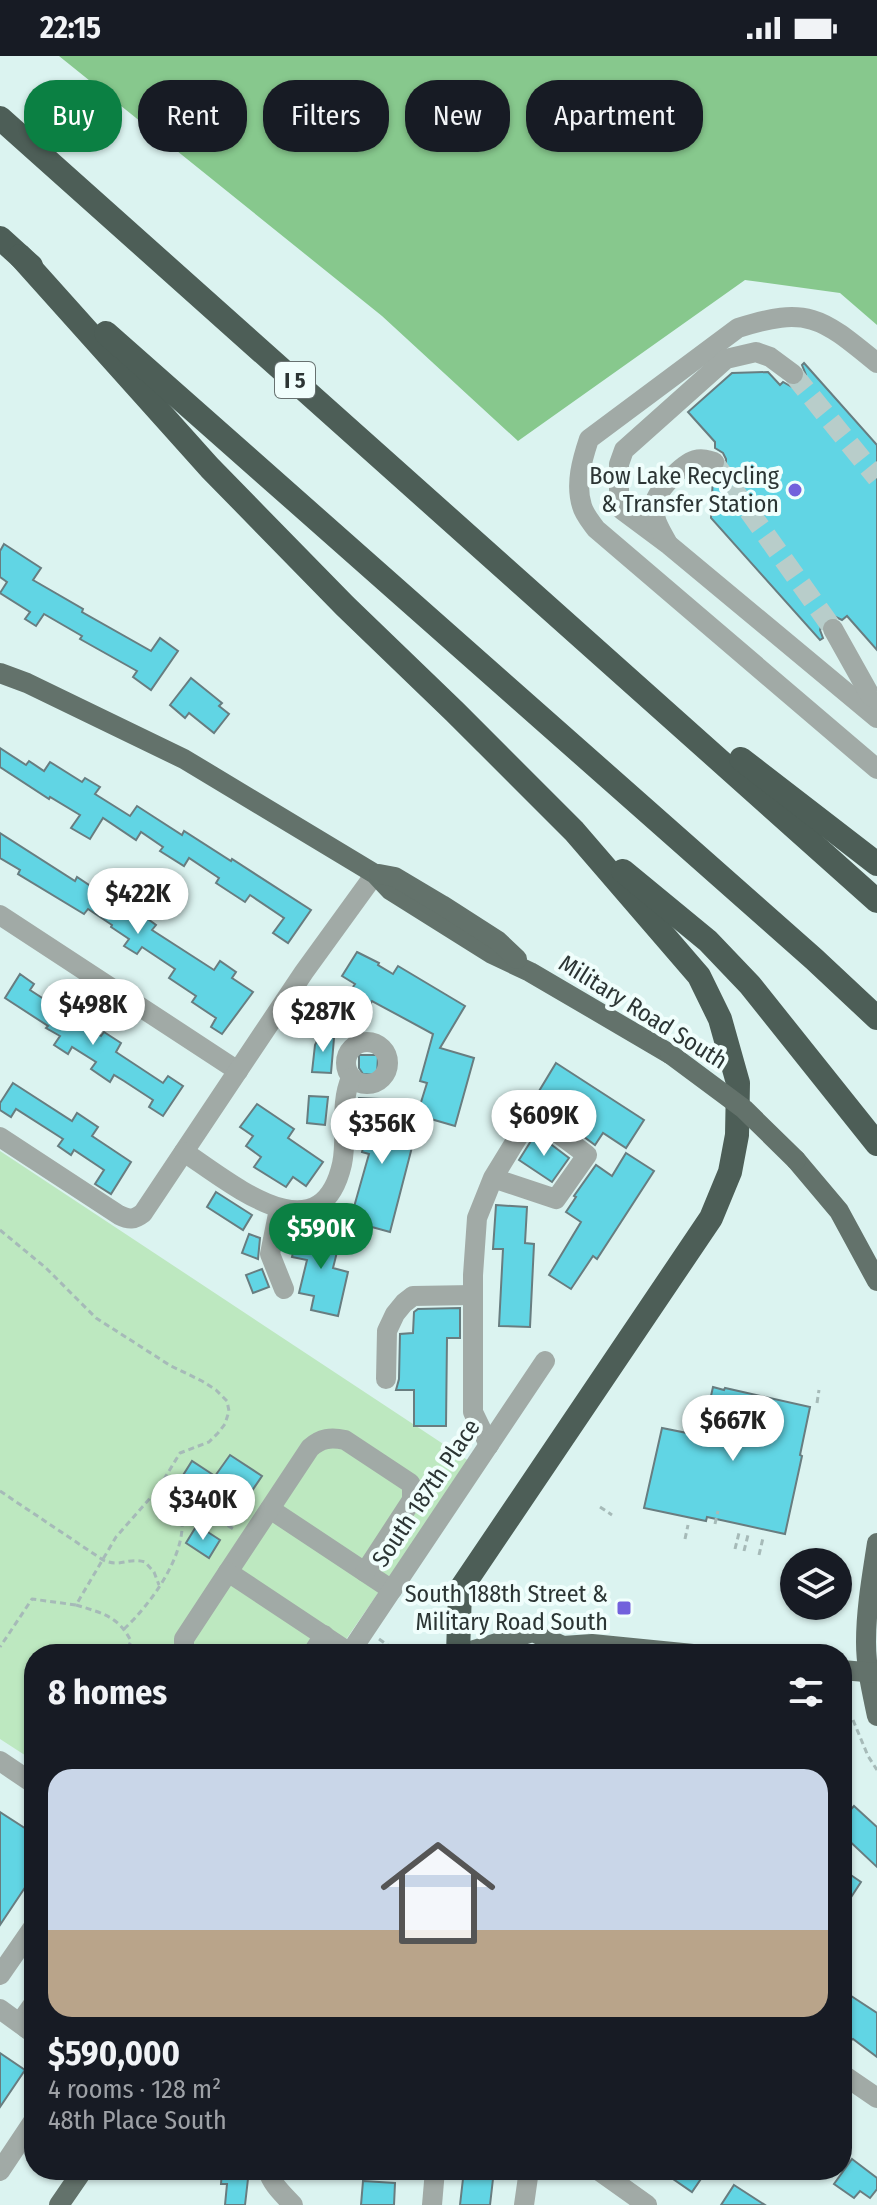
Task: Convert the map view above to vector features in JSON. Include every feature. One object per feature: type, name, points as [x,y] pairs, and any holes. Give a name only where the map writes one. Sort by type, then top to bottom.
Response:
[{"type":"highway","name":"I 5","points":[[0,118],[877,901]]},
{"type":"highway","points":[[0,238],[877,1018]]},
{"type":"highway","points":[[20,256],[218,476],[574,831],[699,976],[720,1019],[738,1083],[737,1135],[730,1172],[711,1218],[460,1590],[460,1644]]},
{"type":"highway","points":[[590,643],[877,864]]},
{"type":"highway","points":[[574,831],[708,941],[750,985],[877,1144]]},
{"type":"main road","name":"Military Road South","points":[[0,673],[184,759],[375,874],[395,877],[498,941],[530,972],[670,1054],[744,1109],[796,1160],[839,1211],[877,1281]]},
{"type":"main road","points":[[877,1543],[867,1621],[877,1716]]},
{"type":"main road","points":[[493,1644],[533,1632],[548,1644]]},
{"type":"main road","points":[[852,1671],[873,1672]]},
{"type":"main road","points":[[59,2205],[76,2180]]},
{"type":"street","points":[[877,363],[839,332],[817,320],[795,316],[765,319],[738,328],[589,439],[581,462],[580,484],[582,507],[596,529],[877,769]]},
{"type":"street","points":[[793,374],[770,357],[756,352],[726,359],[624,450],[619,464],[619,501],[622,510],[669,545],[877,718]]},
{"type":"street","points":[[669,545],[655,519],[654,504],[661,489],[686,465],[696,460],[714,462]]},
{"type":"street","points":[[833,629],[870,695],[877,700]]},
{"type":"street","points":[[0,1137],[119,1215],[130,1219],[143,1213],[304,972],[375,874]]},
{"type":"street","points":[[0,915],[238,1071]]},
{"type":"street","points":[[184,1152],[259,1200],[279,1209],[295,1212],[312,1209],[325,1202],[333,1190],[342,1163],[345,1092],[351,1078]]},
{"type":"street","points":[[489,1445],[473,1412],[473,1295],[477,1218],[493,1178],[532,1114],[587,1155],[556,1199],[493,1178]]},
{"type":"street","points":[[279,1209],[270,1254],[284,1289]]},
{"type":"street","points":[[386,1379],[387,1331],[404,1303],[413,1296],[473,1295]]},
{"type":"street","name":"South 187th Place","points":[[356,1644],[545,1361]]},
{"type":"street","points":[[184,1644],[184,1639],[316,1442],[335,1437],[345,1440],[410,1483],[412,1500],[365,1572]]},
{"type":"street","points":[[270,1509],[392,1590]]},
{"type":"street","points":[[228,1572],[337,1644]]},
{"type":"street","points":[[318,1644],[324,1635]]},
{"type":"street","points":[[0,1761],[24,1777]]},
{"type":"street","points":[[0,1975],[24,1940]]},
{"type":"street","points":[[0,2009],[24,2027]]},
{"type":"street","points":[[852,2081],[877,2098]]},
{"type":"street","points":[[0,2171],[24,2135]]},
{"type":"street","points":[[272,2180],[293,2205]]},
{"type":"street","points":[[432,2205],[434,2180]]},
{"type":"street","points":[[524,2205],[528,2180]]},
{"type":"street","points":[[612,2180],[647,2205]]},
{"type":"path","points":[[0,1230],[46,1268],[96,1318],[171,1366],[202,1381],[227,1401],[229,1411],[225,1424],[209,1442],[180,1453],[156,1491],[116,1537],[76,1605]]},
{"type":"path","points":[[817,1403],[819,1390]]},
{"type":"path","points":[[0,1491],[113,1565],[130,1560],[145,1562],[154,1572],[159,1585]]},
{"type":"path","points":[[156,1491],[182,1520]]},
{"type":"path","points":[[124,1629],[144,1608],[176,1557],[182,1520],[196,1502],[249,1540]]},
{"type":"path","points":[[600,1507],[612,1515]]},
{"type":"path","points":[[715,1524],[718,1511]]},
{"type":"path","points":[[685,1539],[688,1525]]},
{"type":"path","points":[[735,1549],[739,1533]]},
{"type":"path","points":[[744,1551],[748,1535]]},
{"type":"path","points":[[759,1555],[763,1538]]},
{"type":"path","points":[[0,1647],[32,1599],[76,1605],[106,1614],[124,1629],[130,1644]]},
{"type":"path","points":[[379,1639],[386,1644]]},
{"type":"path","points":[[853,1720],[877,1770]]},
{"type":"green space","points":[[59,56],[877,56],[877,325],[840,293],[745,280],[518,441],[382,316],[178,152],[247,152],[247,80],[138,80],[138,120],[122,107],[122,80],[89,80]]},
{"type":"green space","points":[[0,1151],[469,1461],[343,1644],[24,1644],[24,1755],[0,1739]]},
{"type":"building","name":"Bow Lake Recycling & Transfer Station","points":[[804,363],[877,445],[877,650],[847,616],[842,620],[834,616],[826,618],[820,630],[823,638],[820,640],[711,518],[713,475],[723,471],[726,459],[688,412],[732,373],[768,372],[780,385],[783,382],[792,387],[799,386],[806,375]]},
{"type":"building","points":[[4,544],[41,568],[33,580],[83,609],[82,612],[151,651],[160,638],[178,651],[151,690],[133,677],[137,671],[80,639],[82,636],[44,614],[36,626],[25,619],[30,612],[0,593],[7,582],[0,577],[0,551]]},
{"type":"building","points":[[191,678],[222,703],[219,706],[229,714],[214,733],[189,713],[185,718],[170,705]]},
{"type":"building","points":[[0,748],[26,765],[29,761],[44,771],[50,762],[82,782],[85,778],[100,787],[95,794],[130,816],[137,806],[182,835],[184,831],[232,859],[311,910],[288,943],[273,933],[284,918],[250,895],[245,902],[216,883],[219,878],[189,858],[184,866],[160,851],[163,847],[141,832],[136,840],[103,818],[90,839],[71,828],[80,815],[0,767]]},
{"type":"building","points":[[0,833],[75,881],[77,877],[137,921],[141,914],[156,925],[152,930],[214,970],[220,961],[236,972],[232,978],[253,992],[222,1034],[211,1027],[216,1018],[192,1002],[196,996],[169,978],[175,969],[142,947],[137,954],[124,946],[129,939],[112,925],[88,909],[84,914],[18,874],[20,870],[0,858]]},
{"type":"building","points":[[357,952],[393,974],[398,966],[465,1006],[440,1048],[474,1058],[455,1126],[417,1115],[427,1083],[420,1081],[433,1034],[372,1001],[361,1020],[362,995],[359,1001],[348,994],[355,984],[342,976]]},
{"type":"building","points":[[20,974],[34,984],[30,990],[101,1036],[104,1032],[121,1043],[116,1052],[163,1083],[168,1076],[183,1086],[163,1116],[149,1107],[153,1100],[124,1081],[114,1075],[110,1082],[91,1069],[96,1062],[72,1047],[68,1054],[54,1045],[60,1036],[5,998]]},
{"type":"building","points":[[322,1031],[334,1038],[331,1073],[312,1072],[315,1045]]},
{"type":"building","points":[[359,1055],[378,1055],[377,1075],[363,1074],[359,1068]]},
{"type":"building","points":[[556,1063],[644,1120],[626,1148],[603,1133],[595,1145],[533,1101]]},
{"type":"building","points":[[13,1083],[72,1121],[77,1113],[98,1127],[92,1136],[131,1162],[111,1194],[95,1184],[104,1170],[74,1150],[71,1155],[58,1146],[63,1139],[16,1109],[11,1117],[0,1110],[0,1103]]},
{"type":"building","points":[[309,1096],[328,1097],[325,1125],[307,1123]]},
{"type":"building","points":[[359,1098],[380,1099],[379,1113],[418,1124],[390,1232],[350,1221],[369,1154],[362,1152],[371,1118],[357,1117]]},
{"type":"building","points":[[257,1104],[294,1129],[288,1138],[323,1162],[306,1186],[293,1177],[286,1187],[254,1167],[261,1157],[246,1146],[253,1136],[240,1127]]},
{"type":"building","points":[[536,1133],[569,1158],[552,1182],[519,1160]]},
{"type":"building","points":[[626,1153],[654,1171],[597,1259],[593,1256],[571,1289],[549,1275],[581,1222],[566,1212],[596,1165],[612,1176]]},
{"type":"building","points":[[216,1192],[252,1215],[243,1230],[207,1207]]},
{"type":"building","points":[[496,1205],[527,1207],[525,1243],[534,1244],[530,1327],[499,1326],[503,1249],[493,1249]]},
{"type":"building","points":[[312,1230],[341,1236],[333,1268],[348,1272],[338,1316],[311,1310],[314,1296],[299,1293],[307,1260],[292,1257],[297,1235],[310,1238]]},
{"type":"building","points":[[249,1234],[260,1238],[258,1259],[242,1253]]},
{"type":"building","points":[[262,1269],[269,1287],[253,1293],[246,1275]]},
{"type":"building","points":[[460,1308],[460,1338],[447,1338],[446,1426],[414,1426],[414,1390],[396,1390],[400,1334],[413,1333],[414,1312],[418,1309]]},
{"type":"building","points":[[713,1387],[810,1407],[785,1534],[707,1517],[706,1521],[644,1508],[662,1428],[702,1436]]},
{"type":"building","points":[[230,1455],[262,1476],[235,1516],[180,1480],[192,1461],[215,1476]]},
{"type":"building","points":[[197,1525],[220,1540],[209,1558],[186,1543]]},
{"type":"building","points":[[854,1806],[877,1827],[877,1867],[852,1843]]},
{"type":"building","points":[[0,1812],[24,1828],[24,1889],[0,1925]]},
{"type":"building","points":[[852,1876],[861,1882],[852,1896]]},
{"type":"building","points":[[852,1997],[877,2013],[877,2057],[853,2039]]},
{"type":"building","points":[[0,2053],[24,2071],[0,2107]]},
{"type":"building","points":[[852,2159],[877,2178],[877,2189],[870,2198],[860,2191],[854,2198],[834,2184],[837,2180],[852,2180]]},
{"type":"building","points":[[221,2180],[248,2180],[245,2205],[225,2205],[227,2184],[221,2184]]},
{"type":"building","points":[[463,2180],[493,2180],[490,2205],[460,2205]]},
{"type":"building","points":[[675,2180],[700,2180],[692,2192]]},
{"type":"building","points":[[363,2181],[395,2183],[394,2205],[361,2205]]},
{"type":"building","points":[[734,2185],[765,2205],[721,2205]]},
{"type":"tunnel","points":[[793,374],[877,478]]},
{"type":"tunnel","points":[[714,462],[833,629]]},
{"type":"place","name":"Bow Lake Recycling & Transfer Station","points":[[795,490]]},
{"type":"place","name":"South 188th Street & Military Road South","points":[[624,1608]]}]
